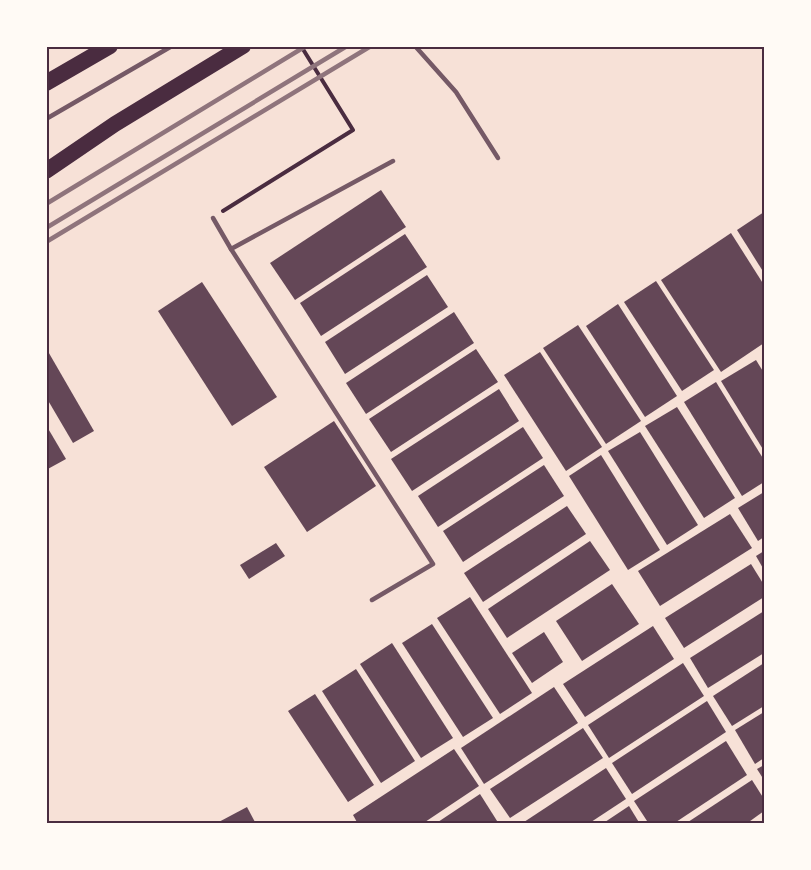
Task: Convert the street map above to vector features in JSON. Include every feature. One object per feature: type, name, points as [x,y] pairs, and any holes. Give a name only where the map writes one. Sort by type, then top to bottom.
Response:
[{"type":"highway","points":[[46,84],[110,46]]},
{"type":"highway","points":[[46,171],[115,124],[243,46]]},
{"type":"lane","points":[[46,119],[172,46]]},
{"type":"lane","points":[[415,46],[456,92],[478,130],[498,158]]},
{"type":"lane","points":[[231,249],[393,161]]},
{"type":"lane","points":[[213,218],[433,564],[372,600]]},
{"type":"path","points":[[213,218],[353,130],[301,46]]},
{"type":"building","points":[[381,190],[406,227],[295,300],[270,263]]},
{"type":"building","points":[[764,212],[764,273],[737,230]]},
{"type":"building","points":[[731,233],[764,285],[764,343],[721,372],[661,280]]},
{"type":"building","points":[[405,234],[427,267],[321,336],[300,303]]},
{"type":"building","points":[[427,275],[448,307],[345,374],[325,342]]},
{"type":"building","points":[[656,281],[714,370],[682,391],[624,302]]},
{"type":"building","points":[[202,282],[277,397],[232,426],[158,311]]},
{"type":"building","points":[[618,304],[677,396],[645,417],[586,326]]},
{"type":"building","points":[[454,312],[474,343],[366,414],[346,383]]},
{"type":"building","points":[[578,325],[641,421],[606,444],[543,348]]},
{"type":"building","points":[[46,348],[94,431],[73,443],[46,397]]},
{"type":"building","points":[[476,349],[498,382],[391,452],[369,419]]},
{"type":"building","points":[[540,352],[602,447],[566,471],[504,375]]},
{"type":"building","points":[[756,360],[764,373],[764,451],[721,381]]},
{"type":"building","points":[[716,382],[764,460],[764,482],[742,496],[684,402]]},
{"type":"building","points":[[499,389],[519,421],[412,491],[391,459]]},
{"type":"building","points":[[677,407],[735,498],[704,518],[645,426]]},
{"type":"building","points":[[334,421],[376,486],[307,532],[264,467]]},
{"type":"building","points":[[46,425],[66,459],[46,470]]},
{"type":"building","points":[[523,427],[543,458],[438,527],[418,496]]},
{"type":"building","points":[[640,432],[698,525],[667,545],[608,451]]},
{"type":"building","points":[[601,455],[660,550],[628,570],[569,476]]},
{"type":"building","points":[[544,465],[564,496],[463,562],[443,531]]},
{"type":"building","points":[[764,492],[764,537],[758,541],[738,508]]},
{"type":"building","points":[[567,506],[586,534],[483,602],[464,573]]},
{"type":"building","points":[[730,514],[752,548],[660,606],[638,571]]},
{"type":"building","points":[[590,541],[610,570],[507,638],[488,609]]},
{"type":"building","points":[[276,543],[285,556],[249,579],[240,565]]},
{"type":"building","points":[[764,551],[764,570],[756,556]]},
{"type":"building","points":[[751,564],[764,585],[764,597],[684,648],[665,618]]},
{"type":"building","points":[[612,584],[639,624],[582,661],[556,621]]},
{"type":"building","points":[[470,597],[532,693],[500,714],[437,618]]},
{"type":"building","points":[[764,611],[764,653],[708,688],[690,658]]},
{"type":"building","points":[[432,624],[493,718],[463,737],[402,643]]},
{"type":"building","points":[[653,626],[674,659],[585,717],[563,684]]},
{"type":"building","points":[[544,632],[563,662],[532,683],[512,653]]},
{"type":"building","points":[[392,643],[453,738],[421,758],[360,664]]},
{"type":"building","points":[[683,663],[704,696],[609,758],[588,725]]},
{"type":"building","points":[[764,663],[764,706],[732,726],[713,696]]},
{"type":"building","points":[[356,669],[415,761],[381,783],[322,691]]},
{"type":"building","points":[[554,687],[578,723],[484,784],[461,748]]},
{"type":"building","points":[[315,694],[374,785],[348,802],[288,711]]},
{"type":"building","points":[[707,701],[726,732],[632,794],[612,763]]},
{"type":"building","points":[[764,712],[764,758],[755,764],[735,730]]},
{"type":"building","points":[[583,728],[603,758],[510,818],[490,789]]},
{"type":"building","points":[[726,741],[747,775],[673,824],[649,824],[634,801]]},
{"type":"building","points":[[454,749],[479,786],[422,824],[358,824],[353,815]]},
{"type":"building","points":[[764,765],[764,780],[757,769]]},
{"type":"building","points":[[606,768],[626,799],[588,824],[521,824]]},
{"type":"building","points":[[752,780],[764,799],[764,811],[746,824],[685,824]]},
{"type":"building","points":[[480,794],[499,824],[435,824]]},
{"type":"building","points":[[629,806],[640,824],[602,824]]},
{"type":"building","points":[[247,807],[256,824],[215,824]]},
{"type":"railway","points":[[46,204],[306,46]]},
{"type":"railway","points":[[46,228],[347,46]]},
{"type":"railway","points":[[46,242],[371,46]]}]
